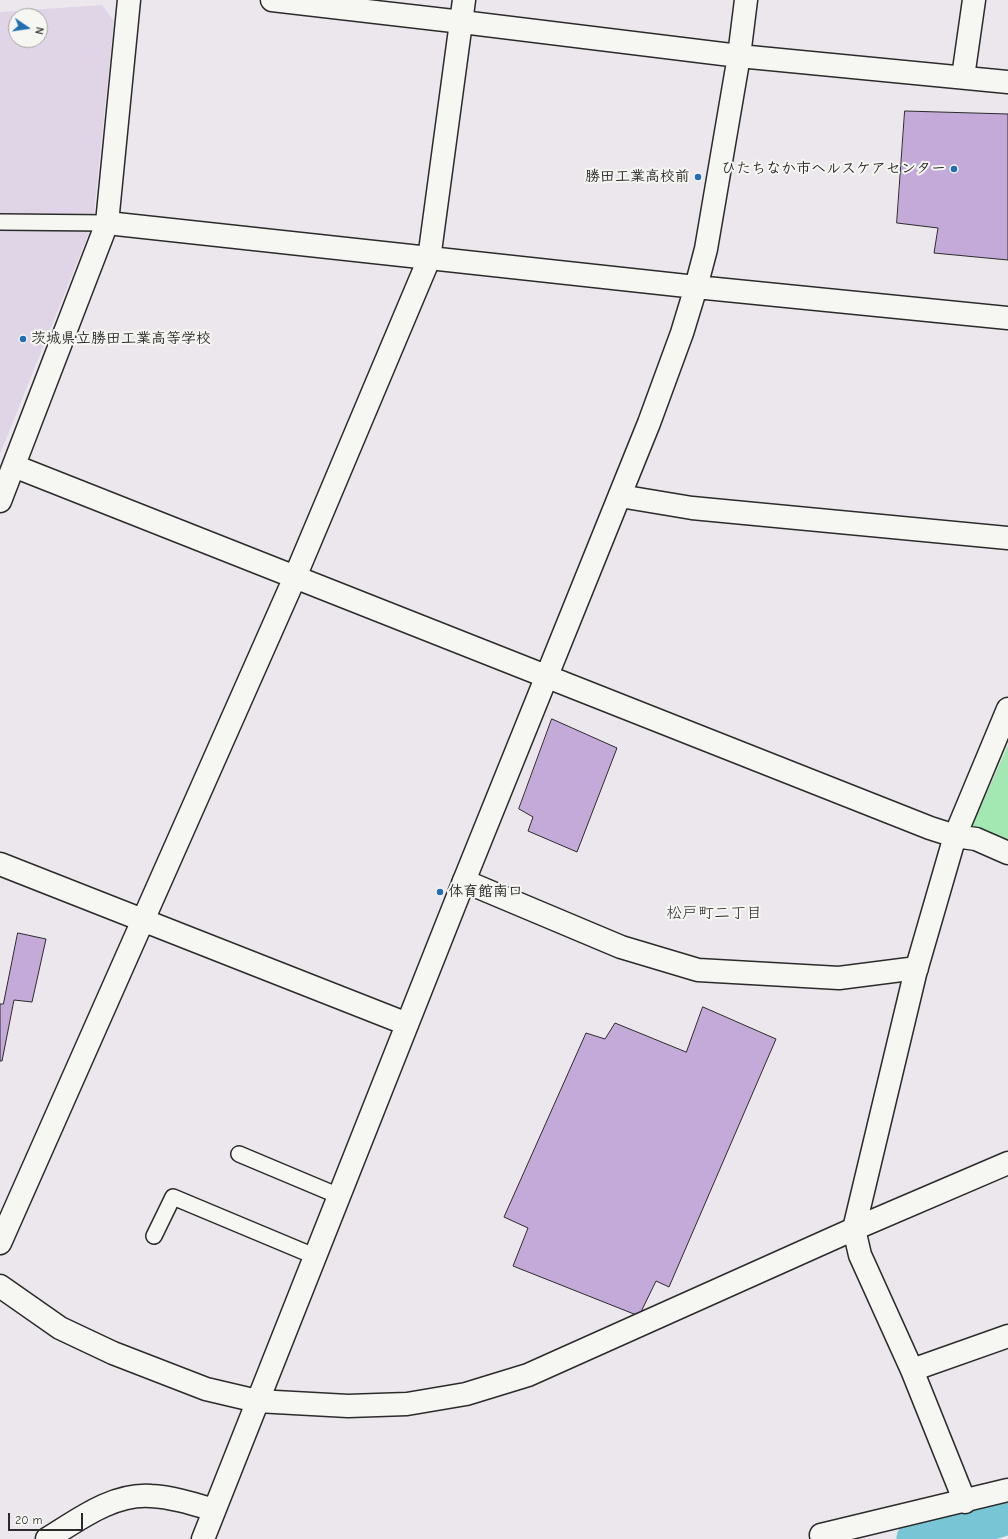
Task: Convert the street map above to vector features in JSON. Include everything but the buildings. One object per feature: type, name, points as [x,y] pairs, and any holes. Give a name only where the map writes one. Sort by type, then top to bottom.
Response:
[{"type":"street","points":[[0,501],[107,223],[129,0]]},
{"type":"street","points":[[272,0],[739,56],[1008,82]]},
{"type":"street","points":[[0,1243],[296,577],[429,259],[464,0]]},
{"type":"street","points":[[203,1539],[314,1256],[649,423],[682,332],[706,248],[739,56],[746,0]]},
{"type":"street","points":[[963,77],[974,0]]},
{"type":"street","points":[[107,223],[429,259],[1008,318]]},
{"type":"street","points":[[14,466],[930,828],[954,836],[976,840],[1008,853]]},
{"type":"street","points":[[620,496],[692,508],[1008,538]]},
{"type":"street","points":[[965,1502],[912,1370],[860,1254],[854,1229],[917,968],[954,836],[1008,709]]},
{"type":"street","points":[[0,864],[407,1024]]},
{"type":"street","points":[[464,881],[620,947],[698,970],[839,978],[917,968]]},
{"type":"street","points":[[0,1286],[60,1328],[113,1354],[206,1389],[257,1401],[356,1406],[406,1404],[466,1394],[528,1375],[854,1229],[1008,1162]]},
{"type":"street","points":[[912,1370],[1008,1336]]},
{"type":"street","points":[[821,1535],[965,1502],[1008,1490]]},
{"type":"street","points":[[47,1539],[95,1509],[122,1499],[150,1496],[181,1501],[214,1510]]},
{"type":"lane","points":[[0,222],[107,223]]},
{"type":"lane","points":[[239,1154],[338,1196]]},
{"type":"lane","points":[[154,1236],[173,1197],[314,1256]]},
{"type":"shaded area","name":"茨城県立勝田工業高等学校","points":[[102,5],[114,21],[93,223],[0,454],[0,12],[8,11],[8,48],[48,48],[48,9]]},
{"type":"green space","points":[[1008,745],[1008,839],[972,826]]},
{"type":"waterway","points":[[919,1539],[1008,1512]]},
{"type":"place","name":"ひたちなか市ヘルスケアセンター","points":[[954,169]]},
{"type":"place","name":"勝田工業高校前","points":[[698,177]]},
{"type":"place","name":"茨城県立勝田工業高等学校","points":[[23,339]]},
{"type":"place","name":"体育館南口","points":[[440,892]]},
{"type":"district","name":"松戸町二丁目","points":[[714,913]]}]
